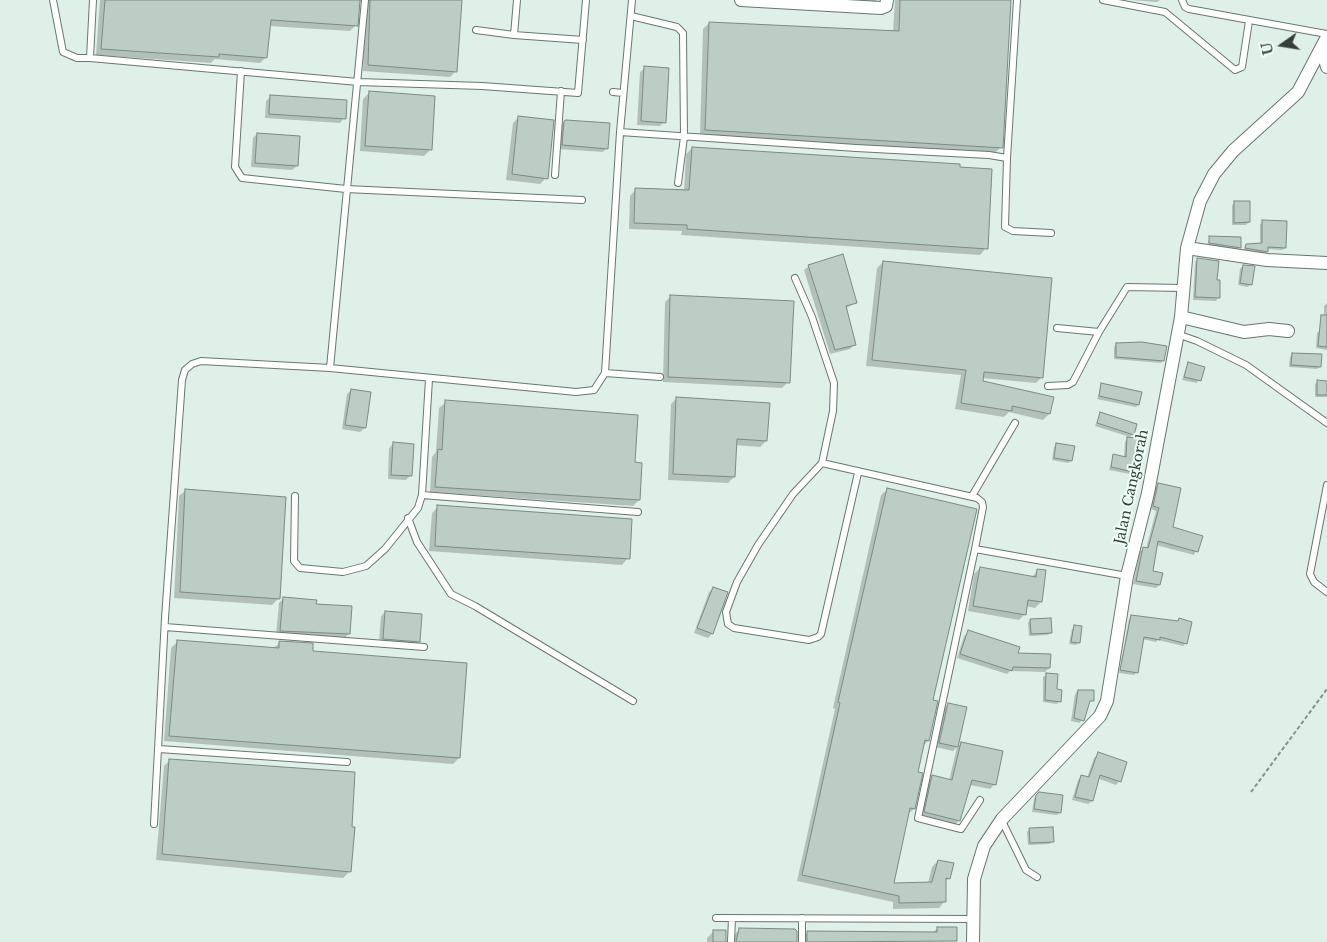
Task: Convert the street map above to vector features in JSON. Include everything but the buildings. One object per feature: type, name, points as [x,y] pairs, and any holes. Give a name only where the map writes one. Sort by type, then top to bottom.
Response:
[{"type":"street","points":[[741,0],[846,3],[882,8],[886,6],[887,0]]},
{"type":"street","points":[[1325,40],[1327,67]]},
{"type":"street","name":"Jalan Cangkorah","points":[[973,942],[974,879],[984,846],[1002,819],[1100,716],[1107,701],[1127,576],[1148,493],[1181,317],[1182,288],[1187,248],[1200,201],[1214,174],[1234,151],[1298,92],[1325,40]]},
{"type":"street","points":[[1187,248],[1267,260],[1327,263]]},
{"type":"street","points":[[1181,317],[1244,332],[1268,329],[1288,330]]},
{"type":"lane","points":[[53,0],[63,52],[77,58],[358,82],[482,86],[579,92],[586,0]]},
{"type":"lane","points":[[90,58],[93,0]]},
{"type":"lane","points":[[330,368],[365,0]]},
{"type":"lane","points":[[514,34],[517,0]]},
{"type":"lane","points":[[154,824],[165,627],[182,380],[185,370],[192,364],[201,361],[330,368],[429,379],[586,392],[594,390],[605,373],[620,132],[632,0]]},
{"type":"lane","points":[[1018,0],[1007,158],[1005,227],[1013,231],[1051,233]]},
{"type":"lane","points":[[1103,0],[1164,12],[1235,70],[1242,66],[1249,21]]},
{"type":"lane","points":[[1182,0],[1185,7],[1189,9],[1249,21],[1325,40]]},
{"type":"lane","points":[[631,16],[678,27],[683,33],[684,137],[678,183]]},
{"type":"lane","points":[[476,30],[583,40]]},
{"type":"lane","points":[[241,71],[236,171],[242,178],[346,189],[582,200]]},
{"type":"lane","points":[[555,175],[561,91]]},
{"type":"lane","points":[[613,92],[623,93]]},
{"type":"lane","points":[[620,132],[988,155],[1007,158]]},
{"type":"lane","points":[[795,278],[812,317],[834,383],[833,412],[822,463],[793,494],[758,545],[737,582],[726,612],[728,624],[734,628],[809,640],[821,634],[858,473]]},
{"type":"lane","points":[[1048,386],[1068,385],[1073,382],[1099,332],[1126,287],[1182,288]]},
{"type":"lane","points":[[1057,328],[1099,332]]},
{"type":"lane","points":[[1177,334],[1246,365],[1327,423]]},
{"type":"lane","points":[[605,373],[660,377]]},
{"type":"lane","points":[[295,496],[294,561],[300,568],[309,571],[343,572],[366,566],[385,549],[408,518],[418,508],[422,495],[429,379]]},
{"type":"lane","points":[[972,496],[1015,423]]},
{"type":"lane","points":[[822,463],[858,473],[980,499],[983,507],[975,549],[918,818],[961,829],[980,800]]},
{"type":"lane","points":[[1327,485],[1310,574],[1314,582],[1327,592]]},
{"type":"lane","points":[[422,495],[638,512]]},
{"type":"lane","points":[[408,518],[417,542],[451,594],[475,606],[633,700]]},
{"type":"lane","points":[[975,549],[1127,576]]},
{"type":"lane","points":[[165,627],[424,647]]},
{"type":"lane","points":[[159,749],[347,762]]},
{"type":"lane","points":[[1002,819],[1026,870],[1037,877]]},
{"type":"lane","points":[[716,918],[973,918]]},
{"type":"lane","points":[[731,942],[732,918]]},
{"type":"lane","points":[[802,918],[802,942]]},
{"type":"path","points":[[1252,792],[1327,689]]}]
